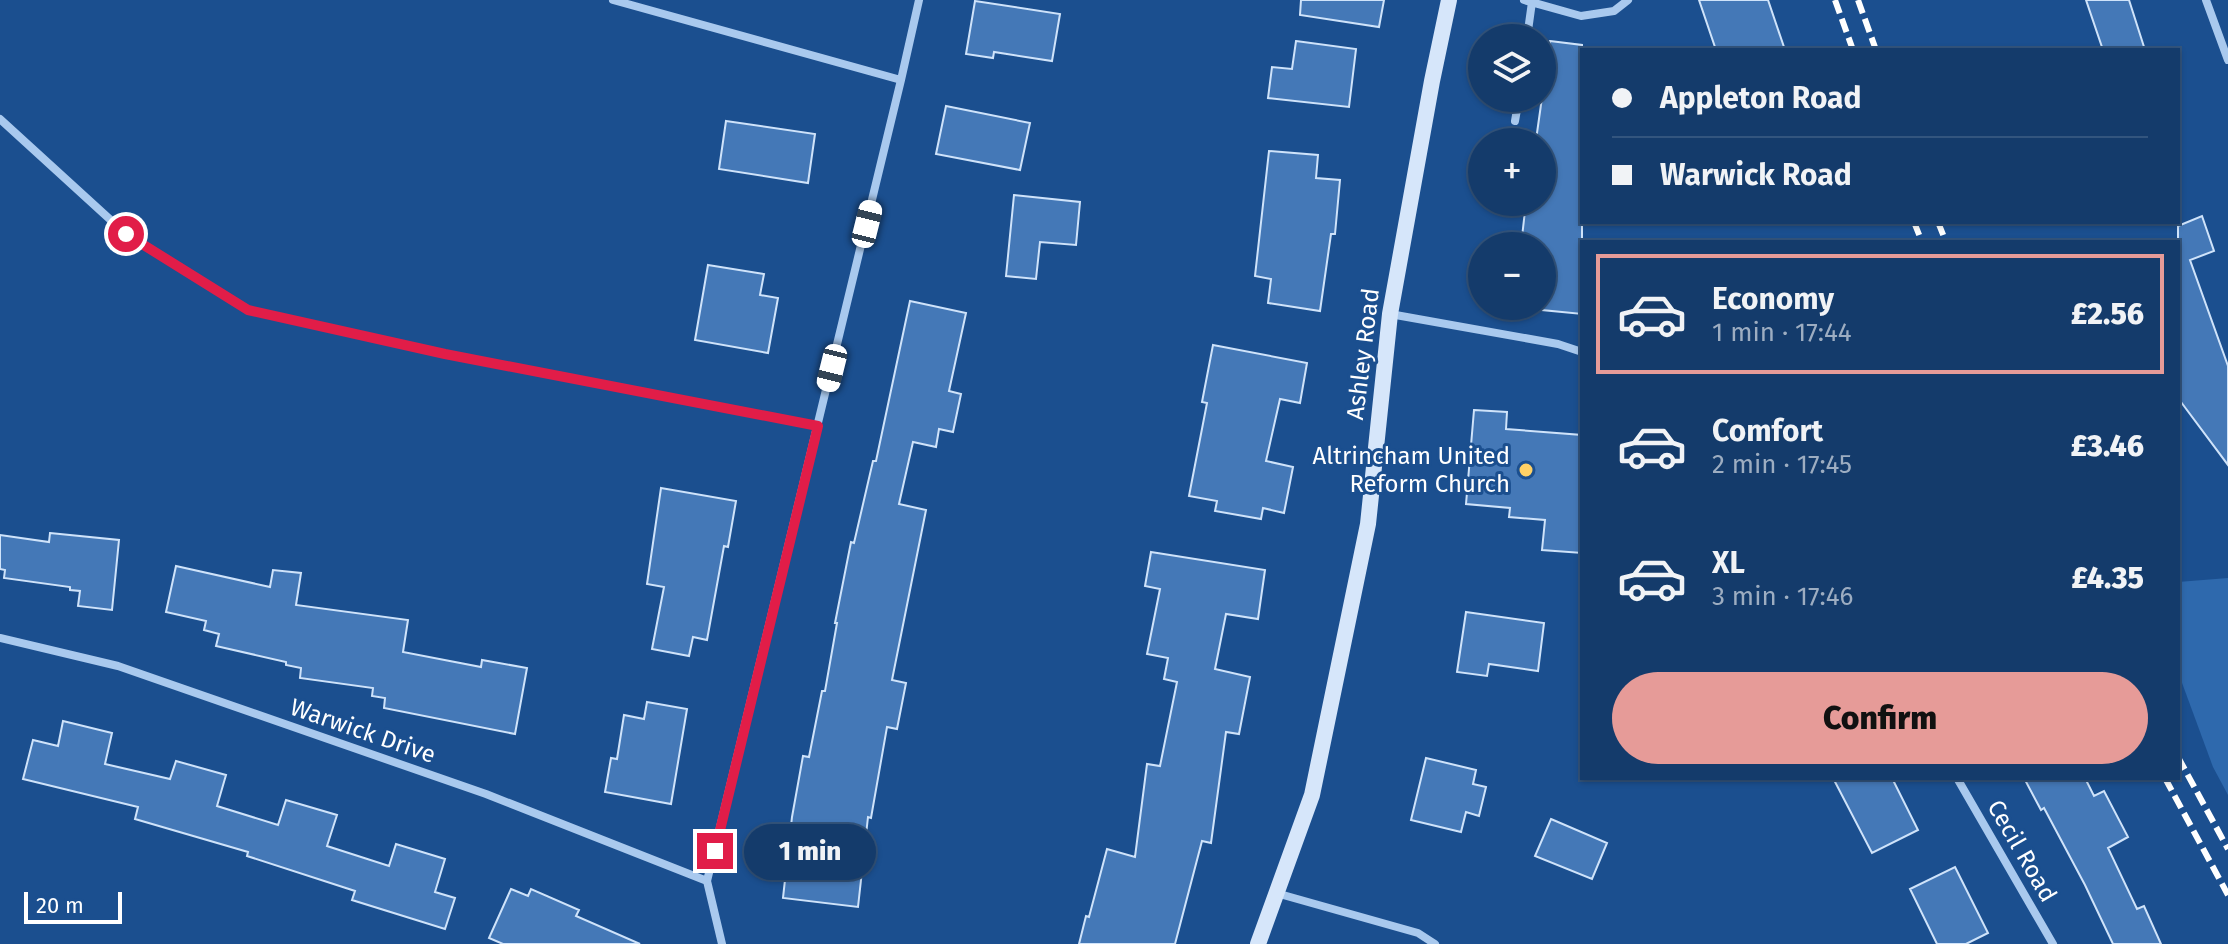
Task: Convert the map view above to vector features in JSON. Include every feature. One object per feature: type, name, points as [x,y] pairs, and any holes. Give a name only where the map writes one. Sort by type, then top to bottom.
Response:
[{"type":"main road","name":"Ashley Road","points":[[1258,944],[1312,795],[1368,524],[1390,314],[1449,0]]},
{"type":"street","points":[[613,0],[901,80]]},
{"type":"street","points":[[722,944],[707,881],[919,0]]},
{"type":"street","points":[[1527,24],[1528,1],[1581,16],[1614,11],[1628,0]]},
{"type":"street","points":[[2206,0],[2228,60]]},
{"type":"street","points":[[1515,121],[1517,112]]},
{"type":"street","points":[[0,119],[126,234],[248,310],[445,354],[818,426]]},
{"type":"street","points":[[1390,314],[1558,344],[1580,351]]},
{"type":"street","name":"Warwick Drive","points":[[0,638],[118,666],[486,794],[707,881]]},
{"type":"street","name":"Cecil Road","points":[[1958,780],[2053,944]]},
{"type":"street","points":[[1276,892],[1418,933],[1435,944]]},
{"type":"shaded area","points":[[2228,578],[2228,795],[2213,767],[2180,677],[2180,582]]},
{"type":"building","points":[[1301,0],[1384,0],[1379,27],[1300,15]]},
{"type":"building","points":[[1699,0],[1768,0],[1784,48],[1715,48]]},
{"type":"building","points":[[2086,0],[2129,0],[2144,48],[2102,48]]},
{"type":"building","points":[[975,1],[1060,14],[1052,61],[994,52],[993,58],[966,54]]},
{"type":"building","points":[[1296,41],[1356,49],[1349,107],[1268,98],[1272,67],[1292,69]]},
{"type":"building","points":[[1556,42],[1582,45],[1580,314],[1556,311],[1556,232],[1523,232],[1524,216],[1556,216],[1556,128],[1538,128],[1540,112],[1556,112]]},
{"type":"building","points":[[946,106],[1030,123],[1020,170],[936,154]]},
{"type":"building","points":[[726,121],[815,134],[808,183],[719,169]]},
{"type":"building","points":[[1269,151],[1318,155],[1316,178],[1340,180],[1335,234],[1331,234],[1320,311],[1268,303],[1271,279],[1255,276]]},
{"type":"building","points":[[1014,195],[1080,202],[1076,245],[1040,242],[1036,279],[1006,276]]},
{"type":"building","points":[[2202,216],[2214,251],[2190,260],[2228,366],[2228,465],[2180,401],[2178,226]]},
{"type":"building","points":[[708,265],[764,274],[760,295],[778,298],[768,353],[695,340]]},
{"type":"building","points":[[910,301],[966,313],[949,391],[961,394],[953,432],[939,429],[936,447],[913,442],[899,504],[926,510],[892,680],[906,683],[897,729],[887,727],[871,818],[868,817],[858,907],[783,898],[803,756],[809,757],[822,691],[825,691],[851,542],[854,543],[873,461],[876,461]]},
{"type":"building","points":[[1213,345],[1307,363],[1300,403],[1280,399],[1266,461],[1293,467],[1284,513],[1263,508],[1261,519],[1215,511],[1217,501],[1189,496],[1207,403],[1202,402]]},
{"type":"building","name":"Altrincham United Reform Church","points":[[1474,410],[1507,412],[1506,429],[1580,435],[1580,553],[1542,550],[1545,520],[1509,517],[1510,508],[1466,504]]},
{"type":"building","points":[[661,488],[736,501],[728,547],[724,546],[707,640],[693,637],[689,656],[652,649],[664,587],[647,584]]},
{"type":"building","points":[[50,533],[119,540],[112,610],[78,606],[80,591],[70,590],[70,587],[4,578],[5,570],[0,569],[0,535],[49,542]]},
{"type":"building","points":[[1151,552],[1265,570],[1258,619],[1226,614],[1215,669],[1250,677],[1239,734],[1226,732],[1211,843],[1202,841],[1175,944],[1079,944],[1107,849],[1135,857],[1147,764],[1160,766],[1177,682],[1164,679],[1168,658],[1147,654],[1160,589],[1145,586]]},
{"type":"building","points":[[176,566],[270,587],[273,570],[301,573],[296,605],[408,620],[403,652],[481,667],[482,660],[527,668],[515,734],[384,708],[385,698],[372,696],[373,688],[300,678],[301,668],[286,665],[286,662],[216,646],[219,634],[204,630],[206,621],[166,612]]},
{"type":"building","points":[[1466,612],[1544,623],[1538,671],[1489,664],[1487,676],[1457,672]]},
{"type":"building","points":[[647,702],[687,709],[671,804],[605,792],[611,758],[617,759],[624,715],[644,719]]},
{"type":"building","points":[[63,721],[112,733],[105,764],[170,779],[176,761],[226,775],[217,806],[278,825],[286,800],[337,815],[327,846],[389,866],[396,844],[445,859],[435,892],[455,898],[445,929],[352,900],[355,891],[247,856],[248,852],[135,819],[138,807],[23,779],[33,740],[58,746]]},
{"type":"building","points":[[1426,758],[1476,770],[1473,784],[1486,787],[1479,816],[1466,812],[1461,832],[1411,820]]},
{"type":"building","points":[[1834,780],[1893,780],[1918,830],[1872,853]]},
{"type":"building","points":[[2025,780],[2086,780],[2094,796],[2104,791],[2128,837],[2108,848],[2137,909],[2144,906],[2161,944],[2113,944],[2044,808],[2041,810]]},
{"type":"building","points":[[1551,819],[1607,843],[1592,879],[1535,856]]},
{"type":"building","points":[[1955,867],[1988,933],[1966,944],[1937,944],[1910,889]]},
{"type":"building","points":[[511,889],[528,896],[531,889],[579,910],[576,916],[640,944],[503,944],[489,938]]},
{"type":"railway","points":[[1835,0],[1852,48]]},
{"type":"railway","points":[[1858,0],[1875,48]]},
{"type":"railway","points":[[1915,224],[1921,240]]},
{"type":"railway","points":[[1939,224],[1945,240]]},
{"type":"railway","points":[[2180,761],[2228,849]]},
{"type":"railway","points":[[2166,780],[2228,895]]},
{"type":"place","name":"Altrincham United Reform Church","points":[[1526,470]]},
{"type":"route","points":[[126,234],[248,310],[445,354],[818,426],[715,851]]}]
